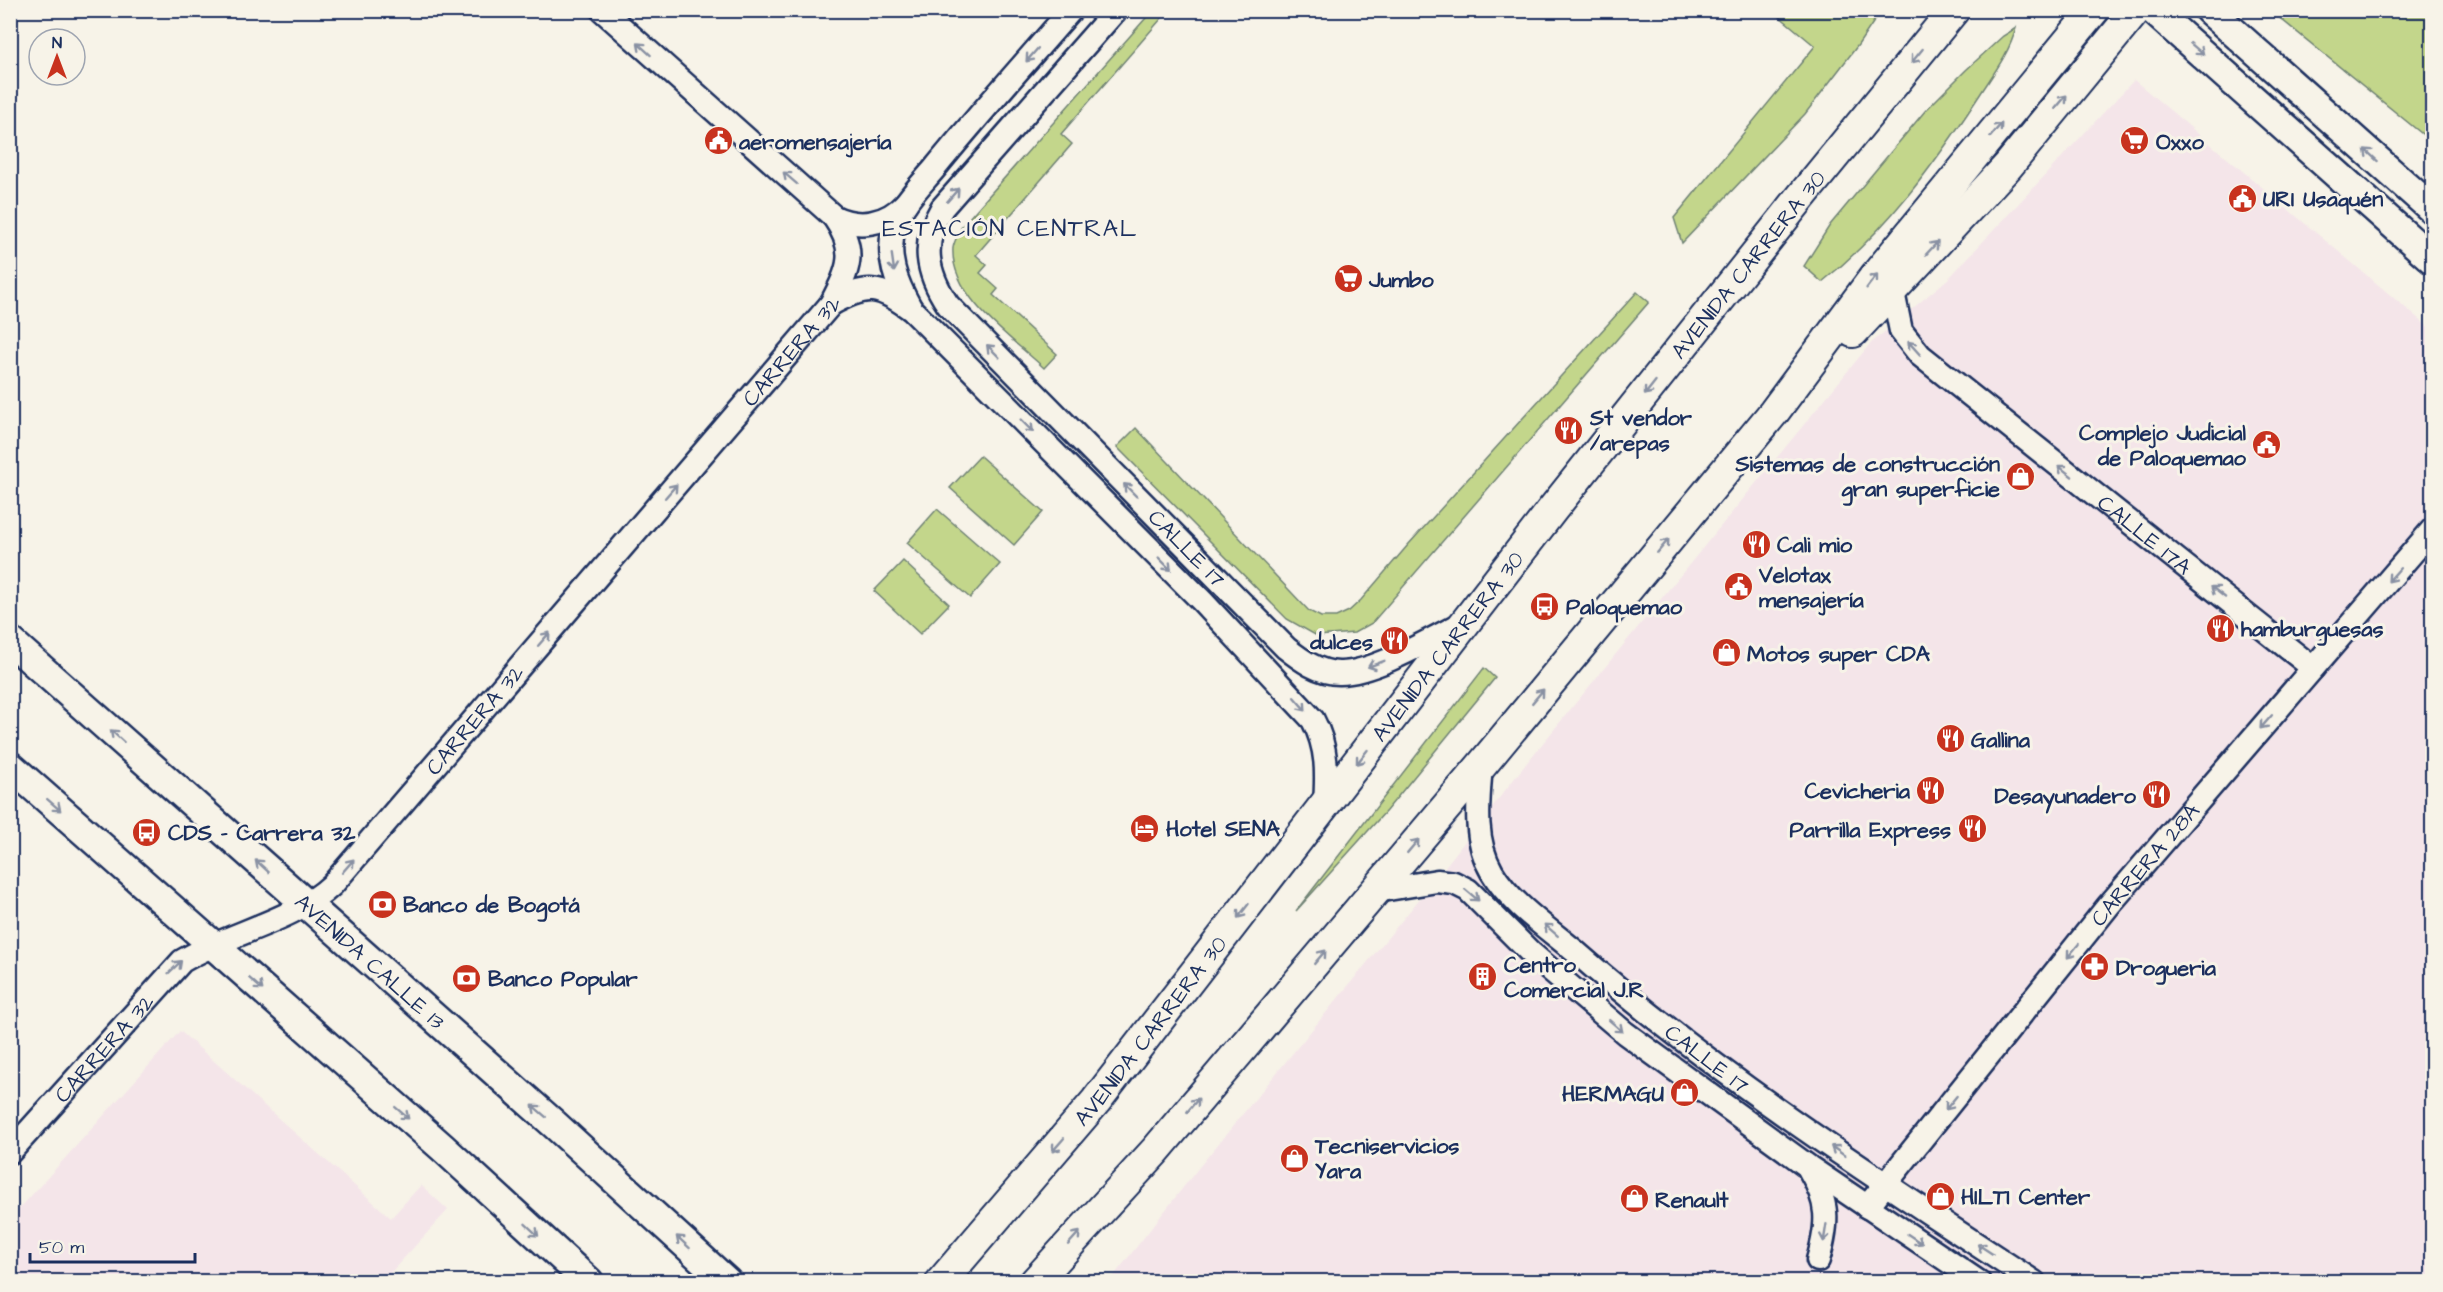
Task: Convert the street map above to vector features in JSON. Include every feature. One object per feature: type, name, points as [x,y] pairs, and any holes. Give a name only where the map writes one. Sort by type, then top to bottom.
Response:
[{"type":"highway","name":"AVENIDA CARRERA 30","points":[[941,1281],[1096,1101],[1467,621],[1801,197],[1954,10]]},
{"type":"highway","points":[[1035,1281],[1156,1150],[1481,766],[1774,412],[1876,276],[2094,10]]},
{"type":"highway","points":[[1774,412],[1893,292],[2007,166],[2136,10]]},
{"type":"main road","points":[[2153,10],[2433,259]]},
{"type":"main road","points":[[2209,10],[2424,201]]},
{"type":"main road","name":"AVENIDA CALLE 13","points":[[10,642],[554,1124],[727,1281]]},
{"type":"main road","points":[[10,766],[589,1281]]},
{"type":"street","points":[[602,10],[834,217],[861,225],[873,223],[902,207],[909,200],[1071,10]]},
{"type":"street","name":"CALLE 17","points":[[1116,10],[942,208],[933,223],[928,256],[930,272],[937,289],[948,305],[1286,648],[1301,660],[1319,669],[1339,674],[1358,671],[1467,621]]},
{"type":"street","points":[[909,200],[897,218],[891,248],[895,278],[912,310]]},
{"type":"street","name":"CARRERA 32","points":[[10,1152],[182,961],[212,945],[306,905],[332,885],[831,304],[848,271],[849,255],[844,232],[834,217]]},
{"type":"street","points":[[831,304],[854,292],[879,289],[891,294],[912,310]]},
{"type":"street","name":"CALLE 17A","points":[[1893,292],[1901,331],[1920,355],[2313,668]]},
{"type":"street","name":"CALLE 17","points":[[912,310],[1202,601],[1314,720],[1326,752],[1325,805]]},
{"type":"street","name":"CARRERA 28A","points":[[1867,1207],[2109,905],[2433,530]]},
{"type":"street","name":"CALLE 17","points":[[1481,766],[1478,808],[1479,837],[1491,871],[1500,884],[1629,999],[1724,1071],[1886,1185],[2034,1281]]},
{"type":"street","name":"CALLE 17","points":[[1376,891],[1437,881],[1454,884],[1468,890],[1532,954],[1625,1033],[1809,1167],[1979,1281]]},
{"type":"street","points":[[1809,1167],[1819,1185],[1827,1214],[1825,1234],[1818,1260]]},
{"type":"shaded area","points":[[2134,80],[2432,330],[2432,1281],[1109,1282],[1200,1166],[1422,896],[1529,760],[1870,344],[1949,278]]},
{"type":"shaded area","points":[[180,1031],[391,1218],[421,1185],[448,1210],[383,1281],[11,1281],[11,1218]]},
{"type":"green space","points":[[1153,10],[1168,11],[1061,134],[1072,144],[976,255],[987,265],[980,273],[998,289],[993,295],[1057,354],[1044,368],[1000,330],[972,300],[961,283],[955,266],[953,248],[962,226]]},
{"type":"green space","points":[[1773,11],[1881,11],[1805,114],[1682,243],[1674,218],[1815,46]]},
{"type":"green space","points":[[2271,11],[2432,11],[2432,142]]},
{"type":"green space","points":[[2016,28],[2000,64],[1962,122],[1908,196],[1867,241],[1822,282],[1804,266],[1830,225],[1925,111],[2003,36]]},
{"type":"green space","points":[[1637,292],[1649,302],[1372,623],[1354,633],[1317,636],[1287,619],[1117,447],[1136,428],[1309,611],[1321,617],[1336,617],[1349,611],[1361,600]]},
{"type":"green space","points":[[980,456],[1043,512],[1014,545],[950,488]]},
{"type":"green space","points":[[937,509],[1000,564],[970,598],[907,543]]},
{"type":"green space","points":[[903,561],[949,604],[920,634],[874,591]]},
{"type":"green space","points":[[1484,668],[1495,678],[1386,811],[1296,911]]},
{"type":"place","name":"aeromensajería","points":[[718,141]]},
{"type":"place","name":"Oxxo","points":[[2135,141]]},
{"type":"place","name":"URI Usaquén","points":[[2242,198]]},
{"type":"place","name":"Jumbo","points":[[1348,279]]},
{"type":"place","name":"St vendor /arepas","points":[[1569,430]]},
{"type":"place","name":"Complejo Judicial de Paloquemao","points":[[2267,445]]},
{"type":"place","name":"Sistemas de construcción gran superficie","points":[[2021,476]]},
{"type":"place","name":"Cali mio","points":[[1756,544]]},
{"type":"place","name":"Velotax mensajería","points":[[1738,587]]},
{"type":"place","name":"Paloquemao","points":[[1545,606]]},
{"type":"place","name":"hamburguesas","points":[[2220,628]]},
{"type":"place","name":"dulces","points":[[1394,641]]},
{"type":"place","name":"Motos super CDA","points":[[1726,653]]},
{"type":"place","name":"Gallina","points":[[1950,739]]},
{"type":"place","name":"Cevicheria","points":[[1931,790]]},
{"type":"place","name":"Desayunadero","points":[[2157,795]]},
{"type":"place","name":"Hotel SENA","points":[[1145,828]]},
{"type":"place","name":"Parrilla Express","points":[[1972,829]]},
{"type":"place","name":"CDS - Carrera 32","points":[[147,832]]},
{"type":"place","name":"Banco de Bogotá","points":[[382,904]]},
{"type":"place","name":"Drogueria","points":[[2095,967]]},
{"type":"place","name":"Centro Comercial J.R","points":[[1483,977]]},
{"type":"place","name":"Banco Popular","points":[[467,978]]},
{"type":"place","name":"HERMAGU","points":[[1685,1093]]},
{"type":"place","name":"Tecniservicios Yara","points":[[1294,1158]]},
{"type":"place","name":"HILTI Center","points":[[1940,1196]]},
{"type":"place","name":"Renault","points":[[1634,1199]]},
{"type":"district","name":"ESTACIÓN CENTRAL","points":[[1010,228]]}]
